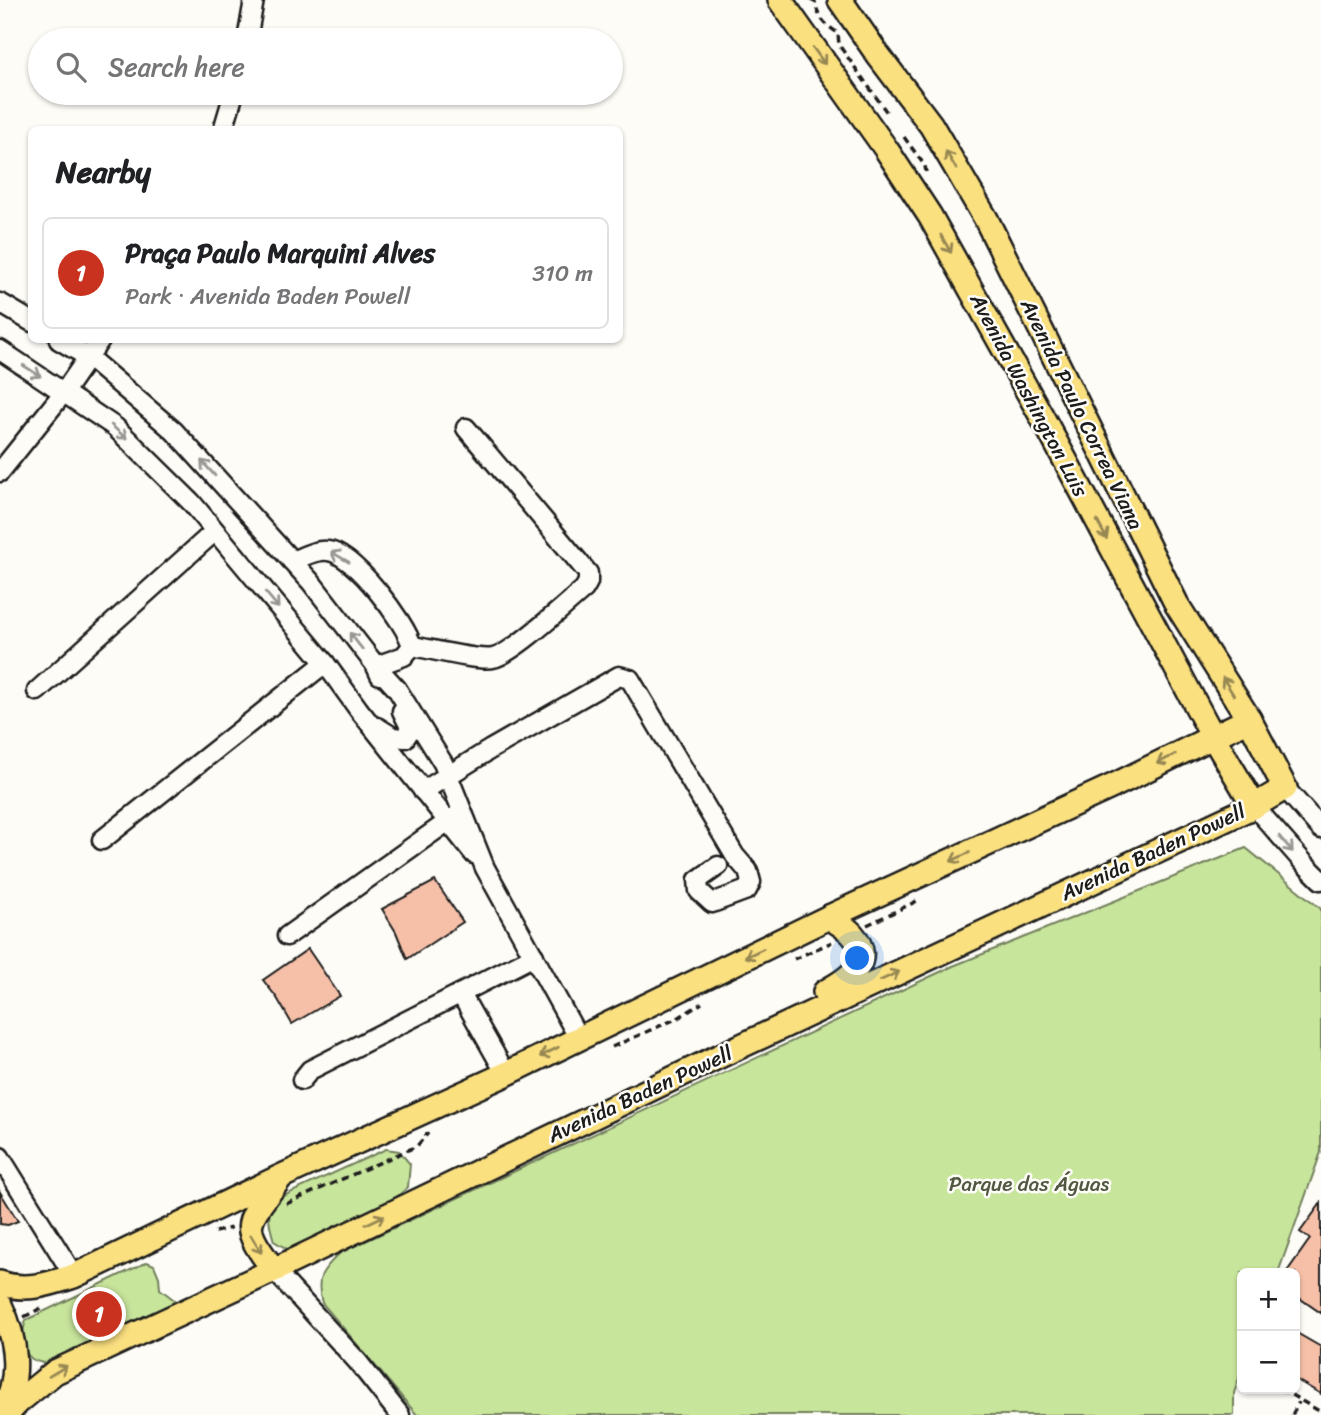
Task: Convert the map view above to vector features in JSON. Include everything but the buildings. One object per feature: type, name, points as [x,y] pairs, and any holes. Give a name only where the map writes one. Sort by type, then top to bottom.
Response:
[{"type":"main road","name":"Avenida Washington Luis","points":[[780,0],[930,216],[1047,426],[1212,735],[1254,806]]},
{"type":"main road","name":"Avenida Paulo Correa Viana","points":[[840,0],[931,125],[986,219],[1177,605],[1249,719],[1285,788]]},
{"type":"main road","points":[[0,1283],[12,1287],[39,1287],[74,1276],[282,1176],[506,1074],[829,917],[1112,786],[1249,719]]},
{"type":"main road","name":"Avenida Baden Powell","points":[[3,1415],[55,1371],[1254,806],[1285,788]]},
{"type":"main road","points":[[724,1054],[768,1021],[847,980],[856,971],[860,950],[851,933],[829,917]]},
{"type":"main road","points":[[274,1270],[251,1238],[249,1226],[251,1219],[282,1176]]},
{"type":"main road","points":[[3,1415],[16,1365],[15,1346],[4,1315]]},
{"type":"street","points":[[249,28],[254,0]]},
{"type":"street","points":[[224,126],[230,105]]},
{"type":"street","points":[[0,303],[28,320]]},
{"type":"street","points":[[65,343],[88,357],[174,430],[311,582],[397,689],[422,726],[448,776],[455,816],[578,1037]]},
{"type":"street","points":[[0,472],[64,392],[98,343]]},
{"type":"street","points":[[0,350],[115,427],[192,503],[325,663],[424,791],[455,816]]},
{"type":"street","points":[[412,646],[492,658],[504,653],[542,625],[584,589],[588,582],[588,573],[466,428]]},
{"type":"street","points":[[37,691],[214,532]]},
{"type":"street","points":[[292,561],[318,551],[330,550],[345,558],[368,581],[398,619],[409,635],[412,646]]},
{"type":"street","points":[[376,666],[404,656],[412,646]]},
{"type":"street","points":[[102,840],[325,663]]},
{"type":"street","points":[[359,710],[386,734],[399,739],[410,733],[409,723],[376,666]]},
{"type":"street","points":[[424,791],[491,748],[619,676],[630,679],[735,856],[748,870],[751,882],[747,890],[712,903],[699,891],[698,880],[718,866]]},
{"type":"street","name":"Avenida Paulo Correa Viana","points":[[1285,788],[1321,828]]},
{"type":"street","points":[[1254,806],[1321,880]]},
{"type":"street","points":[[288,936],[455,816]]},
{"type":"street","points":[[302,1080],[310,1070],[534,956]]},
{"type":"street","points":[[461,994],[506,1074]]},
{"type":"street","points":[[0,1157],[74,1276]]},
{"type":"street","points":[[274,1270],[358,1362],[400,1415]]},
{"type":"path","points":[[810,0],[814,2],[817,15],[838,33],[839,45],[894,122]]},
{"type":"path","points":[[902,133],[925,166],[926,176]]},
{"type":"path","points":[[783,963],[923,898]]},
{"type":"path","points":[[610,1048],[678,1018],[713,996]]},
{"type":"path","points":[[212,1232],[246,1224],[251,1219],[417,1146],[428,1133]]},
{"type":"path","points":[[4,1315],[56,1301]]},
{"type":"path","points":[[1290,1394],[1321,1412]]},
{"type":"path","points":[[1292,1415],[1299,1402]]},
{"type":"green space","name":"Parque das Águas","points":[[1246,848],[1321,909],[1321,1152],[1280,1268],[1237,1268],[1237,1384],[1234,1393],[1234,1415],[417,1415],[322,1303],[319,1287],[322,1275],[340,1253],[953,966]]},
{"type":"green space","points":[[386,1149],[399,1151],[410,1164],[408,1187],[390,1203],[301,1245],[287,1249],[274,1241],[269,1218],[272,1208],[281,1197]]},
{"type":"green space","points":[[147,1262],[154,1265],[160,1289],[181,1305],[50,1364],[28,1356],[23,1341],[26,1320]]},
{"type":"place","name":"Praça Paulo Marquini Alves","points":[[99,1314]]}]
